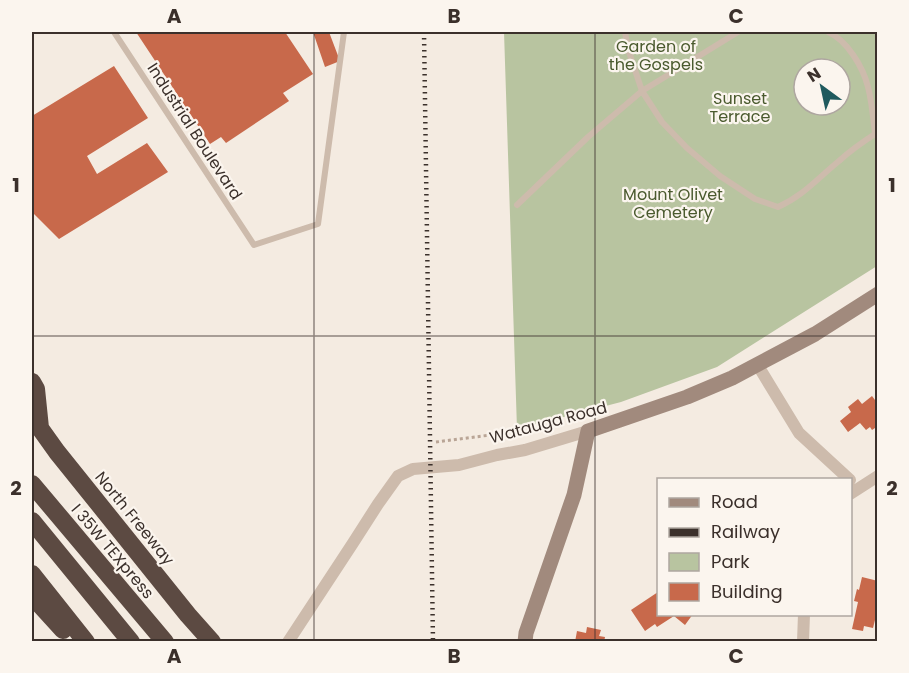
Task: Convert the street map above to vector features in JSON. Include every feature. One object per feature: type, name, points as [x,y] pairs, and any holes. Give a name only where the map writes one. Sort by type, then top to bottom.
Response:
[{"type":"highway","points":[[32,382],[36,389],[34,425]]},
{"type":"highway","name":"North Freeway","points":[[34,425],[212,642]]},
{"type":"highway","name":"I 35W TEXpress","points":[[32,484],[165,642]]},
{"type":"highway","points":[[32,521],[131,642]]},
{"type":"highway","points":[[32,574],[86,642]]},
{"type":"highway","points":[[32,596],[76,642]]},
{"type":"street","name":"Watauga Road","points":[[288,642],[398,476],[413,469],[459,465],[525,450],[687,397],[732,378],[816,334],[878,294]]},
{"type":"street","points":[[757,364],[799,433],[846,478]]},
{"type":"street","points":[[525,642],[526,633],[573,495],[588,431]]},
{"type":"street","points":[[853,485],[878,476]]},
{"type":"street","points":[[800,641],[804,616]]},
{"type":"lane","name":"Industrial Boulevard","points":[[114,32],[254,245],[318,224],[344,32]]},
{"type":"lane","points":[[625,32],[642,91],[662,122],[687,148],[720,176],[754,199],[778,207],[792,201],[876,132],[868,86],[855,57],[835,35],[828,32]]},
{"type":"lane","points":[[517,205],[594,131],[642,91],[738,32]]},
{"type":"path","points":[[436,442],[506,434],[511,452]]},
{"type":"green space","name":"Mount Olivet Cemetery","points":[[504,32],[877,32],[877,266],[717,367],[621,402],[517,429]]},
{"type":"building","points":[[136,32],[243,32],[244,34],[248,32],[285,32],[313,74],[283,93],[289,101],[226,143],[221,137],[210,144]]},
{"type":"building","points":[[313,32],[329,32],[340,61],[325,67]]},
{"type":"building","points":[[114,66],[148,118],[87,156],[97,174],[147,143],[168,172],[59,239],[32,212],[32,116]]},
{"type":"building","points":[[872,396],[878,404],[878,426],[872,430],[870,427],[866,430],[860,423],[848,432],[840,421],[851,412],[848,407],[858,399],[862,404]]},
{"type":"building","points":[[862,577],[878,581],[878,608],[873,628],[864,626],[863,631],[852,629],[858,602],[854,601]]},
{"type":"building","points":[[657,593],[657,616],[674,616],[657,627],[655,624],[645,631],[631,610]]},
{"type":"building","points":[[674,616],[692,616],[685,625]]},
{"type":"building","points":[[587,627],[601,630],[599,636],[605,637],[604,642],[575,642],[577,631],[586,633]]},
{"type":"railway","points":[[424,32],[433,642]]},
{"type":"park label","name":"Garden of the Gospels","points":[[656,55]]},
{"type":"park label","name":"Sunset Terrace","points":[[740,107]]}]
